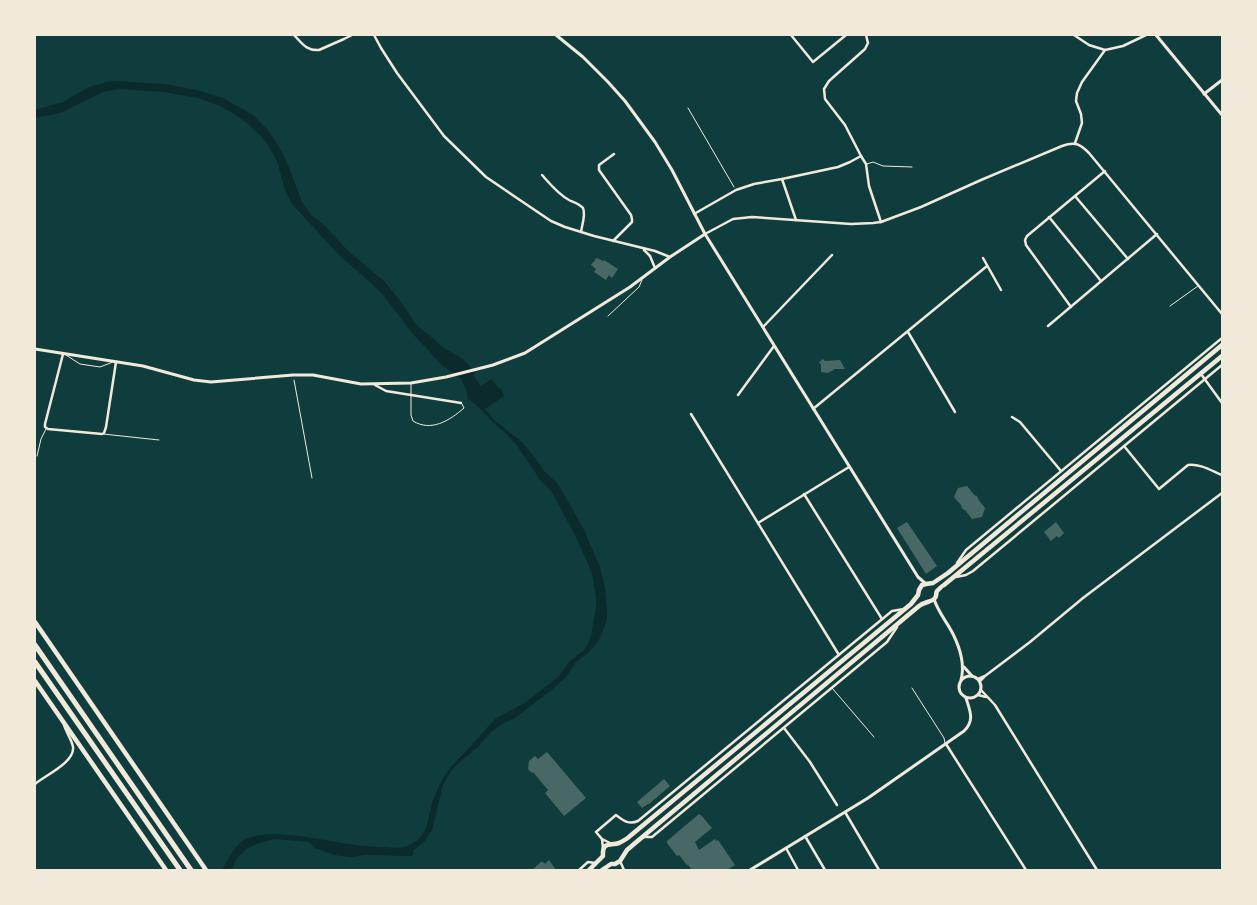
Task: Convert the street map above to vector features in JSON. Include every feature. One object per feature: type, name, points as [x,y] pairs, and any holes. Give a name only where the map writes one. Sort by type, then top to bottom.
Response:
[{"type":"highway","points":[[35,646],[191,870]]},
{"type":"highway","points":[[35,662],[180,870]]},
{"type":"main road","points":[[589,870],[602,856],[603,849],[606,846],[626,839],[635,832],[905,609],[918,595],[920,587],[935,583],[954,568],[1222,345]]},
{"type":"main road","points":[[602,870],[617,861],[642,837],[900,622],[930,601],[936,592],[1222,356]]},
{"type":"main road","points":[[928,584],[934,587],[936,592]]},
{"type":"main road","points":[[918,595],[922,600],[930,601]]},
{"type":"main road","points":[[35,622],[206,870]]},
{"type":"main road","points":[[35,680],[166,870]]},
{"type":"main road","points":[[613,844],[622,848],[617,861]]},
{"type":"main road","points":[[602,856],[605,860],[617,861]]},
{"type":"street","points":[[294,35],[308,49],[319,50],[352,35]]},
{"type":"street","points":[[374,35],[397,74],[444,136],[486,177],[558,224],[613,241],[655,251],[670,257]]},
{"type":"street","points":[[556,35],[597,70],[625,101],[664,155],[705,234],[918,576],[928,584]]},
{"type":"street","points":[[791,35],[813,62],[846,35]]},
{"type":"street","points":[[866,35],[868,40],[865,49],[829,81],[824,92],[826,102],[845,125],[866,164],[869,186],[881,222]]},
{"type":"street","points":[[1074,35],[1089,45],[1105,50],[1123,46],[1146,35]]},
{"type":"street","points":[[1156,35],[1222,115]]},
{"type":"street","points":[[1075,143],[1082,123],[1076,101],[1077,93],[1082,82],[1105,50]]},
{"type":"street","points":[[1204,94],[1222,80]]},
{"type":"street","points":[[35,349],[143,366],[194,380],[211,382],[294,374],[313,375],[375,385],[431,380],[494,365],[533,349],[644,277],[654,268],[705,234],[733,219],[752,216],[851,224],[881,222],[921,207],[1062,146],[1075,143],[1090,153],[1222,314]]},
{"type":"street","points":[[613,241],[632,222],[631,215],[598,170],[599,165],[614,154]]},
{"type":"street","points":[[694,214],[736,190],[754,184],[838,167],[861,156]]},
{"type":"street","points":[[1071,307],[1025,240],[1027,236],[1049,217],[1105,171]]},
{"type":"street","points":[[542,175],[567,199],[580,205],[583,209],[581,232]]},
{"type":"street","points":[[782,179],[796,220]]},
{"type":"street","points":[[1076,196],[1128,259]]},
{"type":"street","points":[[1049,217],[1102,281]]},
{"type":"street","points":[[1048,326],[1157,234]]},
{"type":"street","points":[[643,249],[650,256],[654,268]]},
{"type":"street","points":[[763,327],[832,255]]},
{"type":"street","points":[[983,258],[1001,290]]},
{"type":"street","points":[[814,410],[988,266]]},
{"type":"street","points":[[908,332],[955,412]]},
{"type":"street","points":[[954,568],[966,550],[1222,338]]},
{"type":"street","points":[[738,395],[774,345]]},
{"type":"street","points":[[63,354],[46,420],[46,428],[104,433],[116,362]]},
{"type":"street","points":[[954,577],[963,576],[973,571],[1222,365]]},
{"type":"street","points":[[1201,374],[1222,403]]},
{"type":"street","points":[[375,385],[386,391],[461,403]]},
{"type":"street","points":[[691,414],[839,655]]},
{"type":"street","points":[[1012,416],[1020,422],[1061,471]]},
{"type":"street","points":[[1124,446],[1159,489],[1188,465],[1196,464],[1222,475]]},
{"type":"street","points":[[758,523],[849,467]]},
{"type":"street","points":[[804,494],[882,619]]},
{"type":"street","points":[[979,680],[1030,642],[1083,598],[1222,494]]},
{"type":"street","points":[[918,576],[920,587]]},
{"type":"street","points":[[750,870],[876,793],[969,726],[971,719],[970,710],[966,698],[959,690],[963,666],[954,635],[939,610],[930,601]]},
{"type":"street","points":[[613,844],[602,839],[596,832],[616,815],[627,822],[638,821],[892,611],[905,609]]},
{"type":"street","points":[[642,837],[652,837],[832,688],[887,642],[900,622]]},
{"type":"street","points":[[963,666],[972,676],[979,680],[981,690],[995,705],[1097,870]]},
{"type":"street","points":[[961,680],[972,676]]},
{"type":"street","points":[[966,698],[978,695],[981,690]]},
{"type":"street","points":[[978,695],[988,698]]},
{"type":"street","points":[[970,710],[972,698]]},
{"type":"street","points":[[35,784],[64,764],[72,756],[73,744],[61,719]]},
{"type":"street","points":[[784,728],[810,762],[837,805]]},
{"type":"street","points":[[946,744],[1026,870]]},
{"type":"street","points":[[845,812],[879,870]]},
{"type":"street","points":[[805,836],[825,870]]},
{"type":"street","points":[[602,839],[603,849]]},
{"type":"street","points":[[786,848],[798,870]]},
{"type":"street","points":[[617,861],[623,870]]},
{"type":"street","points":[[617,861],[623,870]]},
{"type":"street","points":[[579,870],[588,862],[597,863]]},
{"type":"lane","points":[[866,164],[873,162],[883,166],[912,167]]},
{"type":"lane","points":[[608,316],[639,286],[644,277]]},
{"type":"lane","points":[[1170,306],[1198,285]]},
{"type":"lane","points":[[63,354],[80,364],[100,367],[116,362]]},
{"type":"lane","points":[[412,383],[412,421],[422,425],[434,426],[445,422],[464,408],[461,403]]},
{"type":"lane","points":[[37,456],[46,428]]},
{"type":"lane","points":[[102,434],[159,440]]},
{"type":"lane","points":[[832,688],[874,737]]},
{"type":"lane","points":[[912,688],[946,744]]},
{"type":"path","points":[[688,108],[736,190]]},
{"type":"path","points":[[294,374],[312,478]]},
{"type":"water","points":[[117,81],[164,84],[197,90],[223,98],[253,115],[267,129],[286,160],[302,202],[311,215],[323,224],[348,251],[384,281],[416,324],[444,348],[463,359],[469,365],[481,386],[492,379],[499,389],[501,388],[504,396],[485,409],[494,420],[522,442],[544,471],[557,483],[584,530],[600,567],[605,588],[607,619],[597,643],[577,661],[566,677],[554,688],[515,718],[491,732],[478,747],[451,771],[443,785],[432,830],[425,841],[413,851],[411,856],[366,855],[350,857],[334,855],[315,848],[309,842],[274,839],[246,849],[237,858],[231,870],[222,870],[241,842],[251,837],[263,835],[278,834],[393,848],[405,847],[418,840],[426,829],[432,805],[445,774],[495,719],[525,703],[558,677],[570,661],[583,651],[588,644],[596,608],[593,579],[589,566],[575,535],[551,491],[541,481],[518,447],[504,431],[468,399],[461,379],[443,366],[412,333],[383,295],[340,256],[292,204],[285,190],[277,161],[261,136],[247,123],[220,106],[198,98],[163,92],[121,89],[103,92],[60,113],[35,118],[35,110],[63,102],[89,87]]},
{"type":"building","points":[[597,258],[618,269],[612,278],[609,275],[606,280],[594,272],[596,269],[591,265]]},
{"type":"building","points":[[823,359],[825,361],[840,360],[845,369],[835,369],[828,373],[821,372],[819,362]]},
{"type":"building","points":[[967,486],[985,508],[982,517],[972,519],[954,497],[958,488]]},
{"type":"building","points":[[907,522],[937,566],[926,574],[897,528]]},
{"type":"building","points":[[1056,522],[1064,533],[1059,538],[1057,536],[1051,541],[1044,532]]},
{"type":"building","points":[[547,752],[586,798],[564,816],[545,793],[548,790],[533,772],[528,769],[529,761],[535,756],[538,759]]},
{"type":"building","points":[[664,779],[670,786],[642,808],[637,802]]},
{"type":"building","points":[[699,814],[712,828],[695,842],[699,850],[715,839],[716,841],[718,840],[735,865],[727,870],[692,870],[667,843]]},
{"type":"building","points":[[549,860],[556,870],[532,870],[541,862],[545,864]]}]
